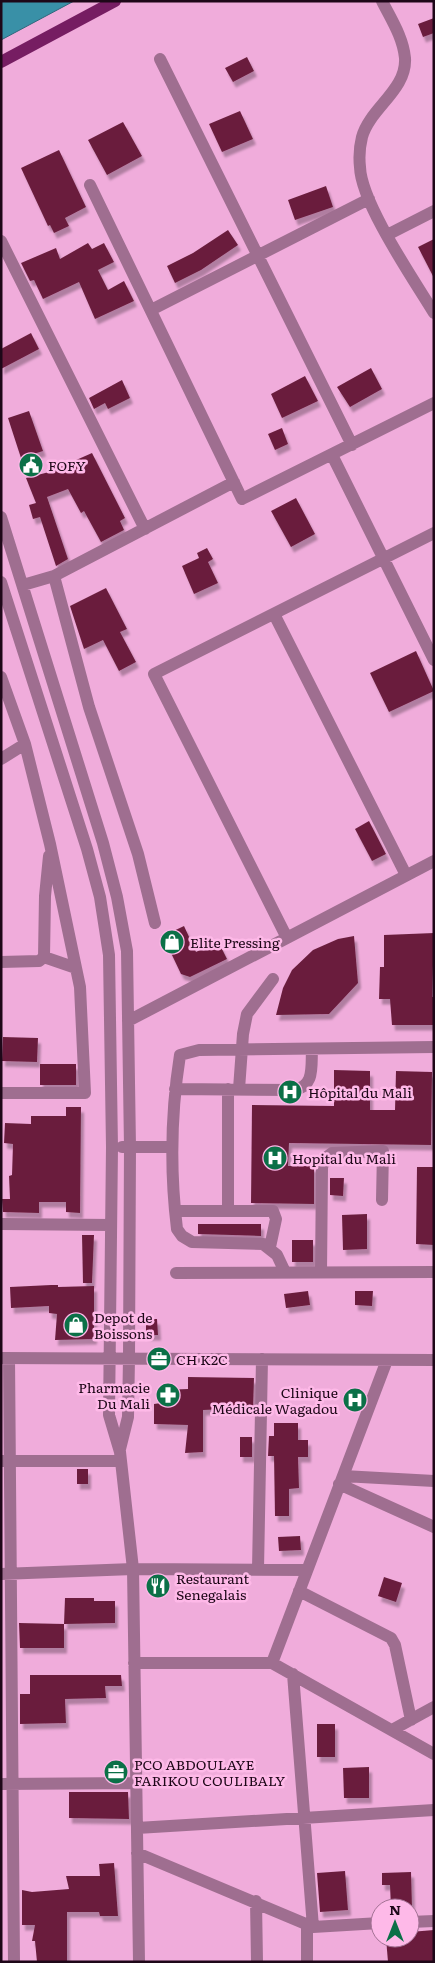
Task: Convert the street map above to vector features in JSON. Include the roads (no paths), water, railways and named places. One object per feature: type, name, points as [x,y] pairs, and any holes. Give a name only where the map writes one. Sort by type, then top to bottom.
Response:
[{"type":"main road","points":[[1,62],[115,1]]},
{"type":"street","points":[[382,1],[401,40],[405,59],[401,80],[376,111],[362,136],[360,168],[368,199],[387,235],[434,313]]},
{"type":"street","points":[[160,58],[352,445]]},
{"type":"street","points":[[90,185],[242,499],[434,403]]},
{"type":"street","points":[[150,310],[368,199]]},
{"type":"street","points":[[387,235],[434,211]]},
{"type":"street","points":[[1,241],[145,528]]},
{"type":"street","points":[[332,455],[383,559],[431,645],[434,660]]},
{"type":"street","points":[[22,585],[54,576],[234,482]]},
{"type":"street","points":[[1,517],[103,843],[117,897],[127,951],[130,1147],[129,1358],[128,1417],[120,1456]]},
{"type":"street","points":[[287,938],[154,674],[434,532]]},
{"type":"street","points":[[54,576],[89,707],[138,854],[155,922]]},
{"type":"street","points":[[1,582],[87,849],[100,897],[109,955],[112,1147],[109,1415],[120,1456],[133,1569],[139,1962]]},
{"type":"street","points":[[274,614],[406,876]]},
{"type":"street","points":[[1,677],[25,744],[50,844],[80,987],[86,1093],[1,1093]]},
{"type":"street","points":[[1,759],[25,744]]},
{"type":"street","points":[[44,957],[45,896],[50,844]]},
{"type":"street","points":[[128,1022],[434,860]]},
{"type":"street","points":[[1,962],[39,961],[44,957]]},
{"type":"street","points":[[44,957],[76,968]]},
{"type":"street","points":[[228,1211],[234,1089],[247,1014],[273,979]]},
{"type":"street","points":[[285,1272],[277,1255],[263,1244],[192,1242],[182,1236],[177,1230],[172,1147],[175,1089],[180,1055],[199,1050],[434,1047]]},
{"type":"street","points":[[175,1089],[304,1088],[311,1079],[312,1049]]},
{"type":"street","points":[[112,1147],[172,1147]]},
{"type":"street","points":[[320,1272],[322,1168],[324,1159],[332,1153],[383,1151],[382,1200]]},
{"type":"street","points":[[175,1211],[273,1211],[276,1219],[270,1248]]},
{"type":"street","points":[[1,1224],[112,1226]]},
{"type":"street","points":[[176,1273],[434,1272]]},
{"type":"street","points":[[14,1962],[7,1888],[5,1358],[434,1360]]},
{"type":"street","points":[[258,1569],[262,1359]]},
{"type":"street","points":[[272,1663],[387,1360]]},
{"type":"street","points":[[6,1460],[120,1456]]},
{"type":"street","points":[[341,1480],[434,1481]]},
{"type":"street","points":[[341,1480],[434,1527]]},
{"type":"street","points":[[6,1574],[133,1569],[307,1570]]},
{"type":"street","points":[[299,1591],[391,1638],[395,1645],[411,1720]]},
{"type":"street","points":[[134,1663],[272,1663],[434,1754]]},
{"type":"street","points":[[293,1674],[310,1925],[307,1962]]},
{"type":"street","points":[[392,1730],[434,1707]]},
{"type":"street","points":[[7,1784],[136,1783]]},
{"type":"street","points":[[137,1828],[434,1810]]},
{"type":"street","points":[[137,1853],[310,1925],[370,1923]]},
{"type":"street","points":[[256,1901],[257,1962]]},
{"type":"street","points":[[420,1922],[434,1921]]},
{"type":"water","points":[[1,1],[74,1],[1,40]]},
{"type":"place","name":"FOFY","points":[[31,465]]},
{"type":"place","name":"Elite Pressing","points":[[172,942]]},
{"type":"place","name":"Hôpital du Mali","points":[[290,1092]]},
{"type":"place","name":"Hopital du Mali","points":[[275,1158]]},
{"type":"place","name":"Depot de Boissons","points":[[76,1325]]},
{"type":"place","name":"CH K2C","points":[[159,1359]]},
{"type":"place","name":"Pharmacie Du Mali","points":[[168,1395]]},
{"type":"place","name":"Clinique Médicale Wagadou","points":[[355,1400]]},
{"type":"place","name":"Restaurant Senegalais","points":[[158,1586]]},
{"type":"place","name":"PCO ABDOULAYE FARIKOU COULIBALY","points":[[116,1772]]}]
